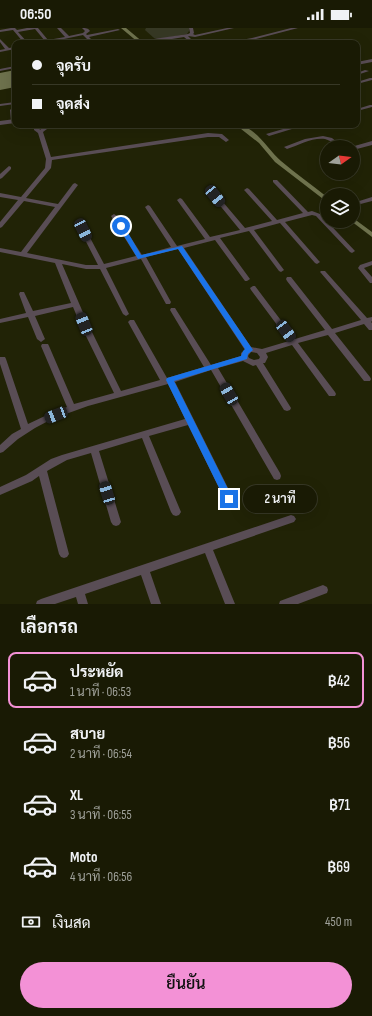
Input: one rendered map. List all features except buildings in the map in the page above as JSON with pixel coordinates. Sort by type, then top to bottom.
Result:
[{"type":"street","points":[[0,31],[35,28],[46,40]]},
{"type":"street","points":[[59,28],[68,37]]},
{"type":"street","points":[[84,28],[88,31],[85,35]]},
{"type":"street","points":[[187,36],[192,33],[191,28]]},
{"type":"street","points":[[154,40],[199,35],[232,28]]},
{"type":"street","points":[[246,40],[296,28]]},
{"type":"street","points":[[15,29],[24,40]]},
{"type":"street","points":[[52,40],[118,30]]},
{"type":"street","points":[[85,35],[89,40]]},
{"type":"street","points":[[187,36],[190,40]]},
{"type":"street","points":[[0,40],[8,49]]},
{"type":"street","points":[[0,51],[12,48]]},
{"type":"street","points":[[360,63],[372,60]]},
{"type":"street","points":[[0,70],[12,68]]},
{"type":"street","points":[[360,73],[367,71]]},
{"type":"street","points":[[360,82],[372,79]]},
{"type":"street","points":[[0,105],[12,103]]},
{"type":"street","points":[[360,109],[372,106]]},
{"type":"street","points":[[0,123],[12,121]]},
{"type":"street","points":[[0,226],[48,168],[48,159],[40,132],[37,128]]},
{"type":"street","points":[[40,132],[44,128]]},
{"type":"street","points":[[269,134],[292,128]]},
{"type":"street","points":[[48,159],[208,135],[220,136],[226,140]]},
{"type":"street","points":[[287,147],[305,141],[326,137],[330,140]]},
{"type":"street","points":[[360,146],[372,143]]},
{"type":"street","points":[[0,177],[9,168]]},
{"type":"street","points":[[275,181],[307,214]]},
{"type":"street","points":[[22,255],[75,185]]},
{"type":"street","points":[[247,190],[317,262]]},
{"type":"street","points":[[0,195],[60,206]]},
{"type":"street","points":[[215,196],[247,229],[281,270]]},
{"type":"street","points":[[360,203],[372,199]]},
{"type":"street","points":[[180,200],[208,239]]},
{"type":"street","points":[[148,207],[249,350]]},
{"type":"street","points":[[0,250],[86,267],[101,267],[278,221],[315,213],[352,251]]},
{"type":"street","points":[[114,216],[168,302]]},
{"type":"street","points":[[83,230],[126,314]]},
{"type":"street","points":[[216,237],[247,279]]},
{"type":"street","points":[[57,261],[84,324]]},
{"type":"street","points":[[372,263],[362,266],[361,268],[372,281]]},
{"type":"street","points":[[323,272],[369,320],[372,328]]},
{"type":"street","points":[[289,279],[367,379]]},
{"type":"street","points":[[252,288],[332,394]]},
{"type":"street","points":[[22,294],[41,339]]},
{"type":"street","points":[[0,321],[32,315],[75,304]]},
{"type":"street","points":[[173,310],[211,367],[277,476]]},
{"type":"street","points":[[244,358],[245,353],[249,350],[261,352],[369,320]]},
{"type":"street","points":[[132,322],[191,421],[229,499]]},
{"type":"street","points":[[88,332],[119,395]]},
{"type":"street","points":[[46,346],[72,409]]},
{"type":"street","points":[[259,363],[264,357],[261,352]]},
{"type":"street","points":[[0,450],[25,429],[47,418],[72,409],[244,358]]},
{"type":"street","points":[[244,358],[250,363],[259,363]]},
{"type":"street","points":[[2,359],[25,429]]},
{"type":"street","points":[[259,363],[287,408]]},
{"type":"street","points":[[0,491],[29,478],[59,459],[191,421]]},
{"type":"street","points":[[144,434],[176,512]]},
{"type":"street","points":[[94,448],[116,522]]},
{"type":"street","points":[[42,469],[64,554]]},
{"type":"street","points":[[41,604],[291,519]]},
{"type":"street","points":[[208,548],[230,604]]},
{"type":"street","points":[[144,569],[156,604]]},
{"type":"street","points":[[284,604],[324,590]]},
{"type":"street","points":[[79,591],[83,604]]},
{"type":"shaded area","points":[[146,28],[189,28],[189,31],[187,34],[159,39],[154,38],[145,30]]},
{"type":"shaded area","points":[[12,71],[12,88],[0,90],[0,73]]},
{"type":"waterway","points":[[123,28],[138,40]]},
{"type":"waterway","points":[[243,128],[261,142],[277,161],[320,195]]},
{"type":"waterway","points":[[360,226],[372,235]]},
{"type":"route","points":[[121,226],[140,257],[180,247],[249,350],[245,353],[244,358],[170,380],[229,499]]}]
